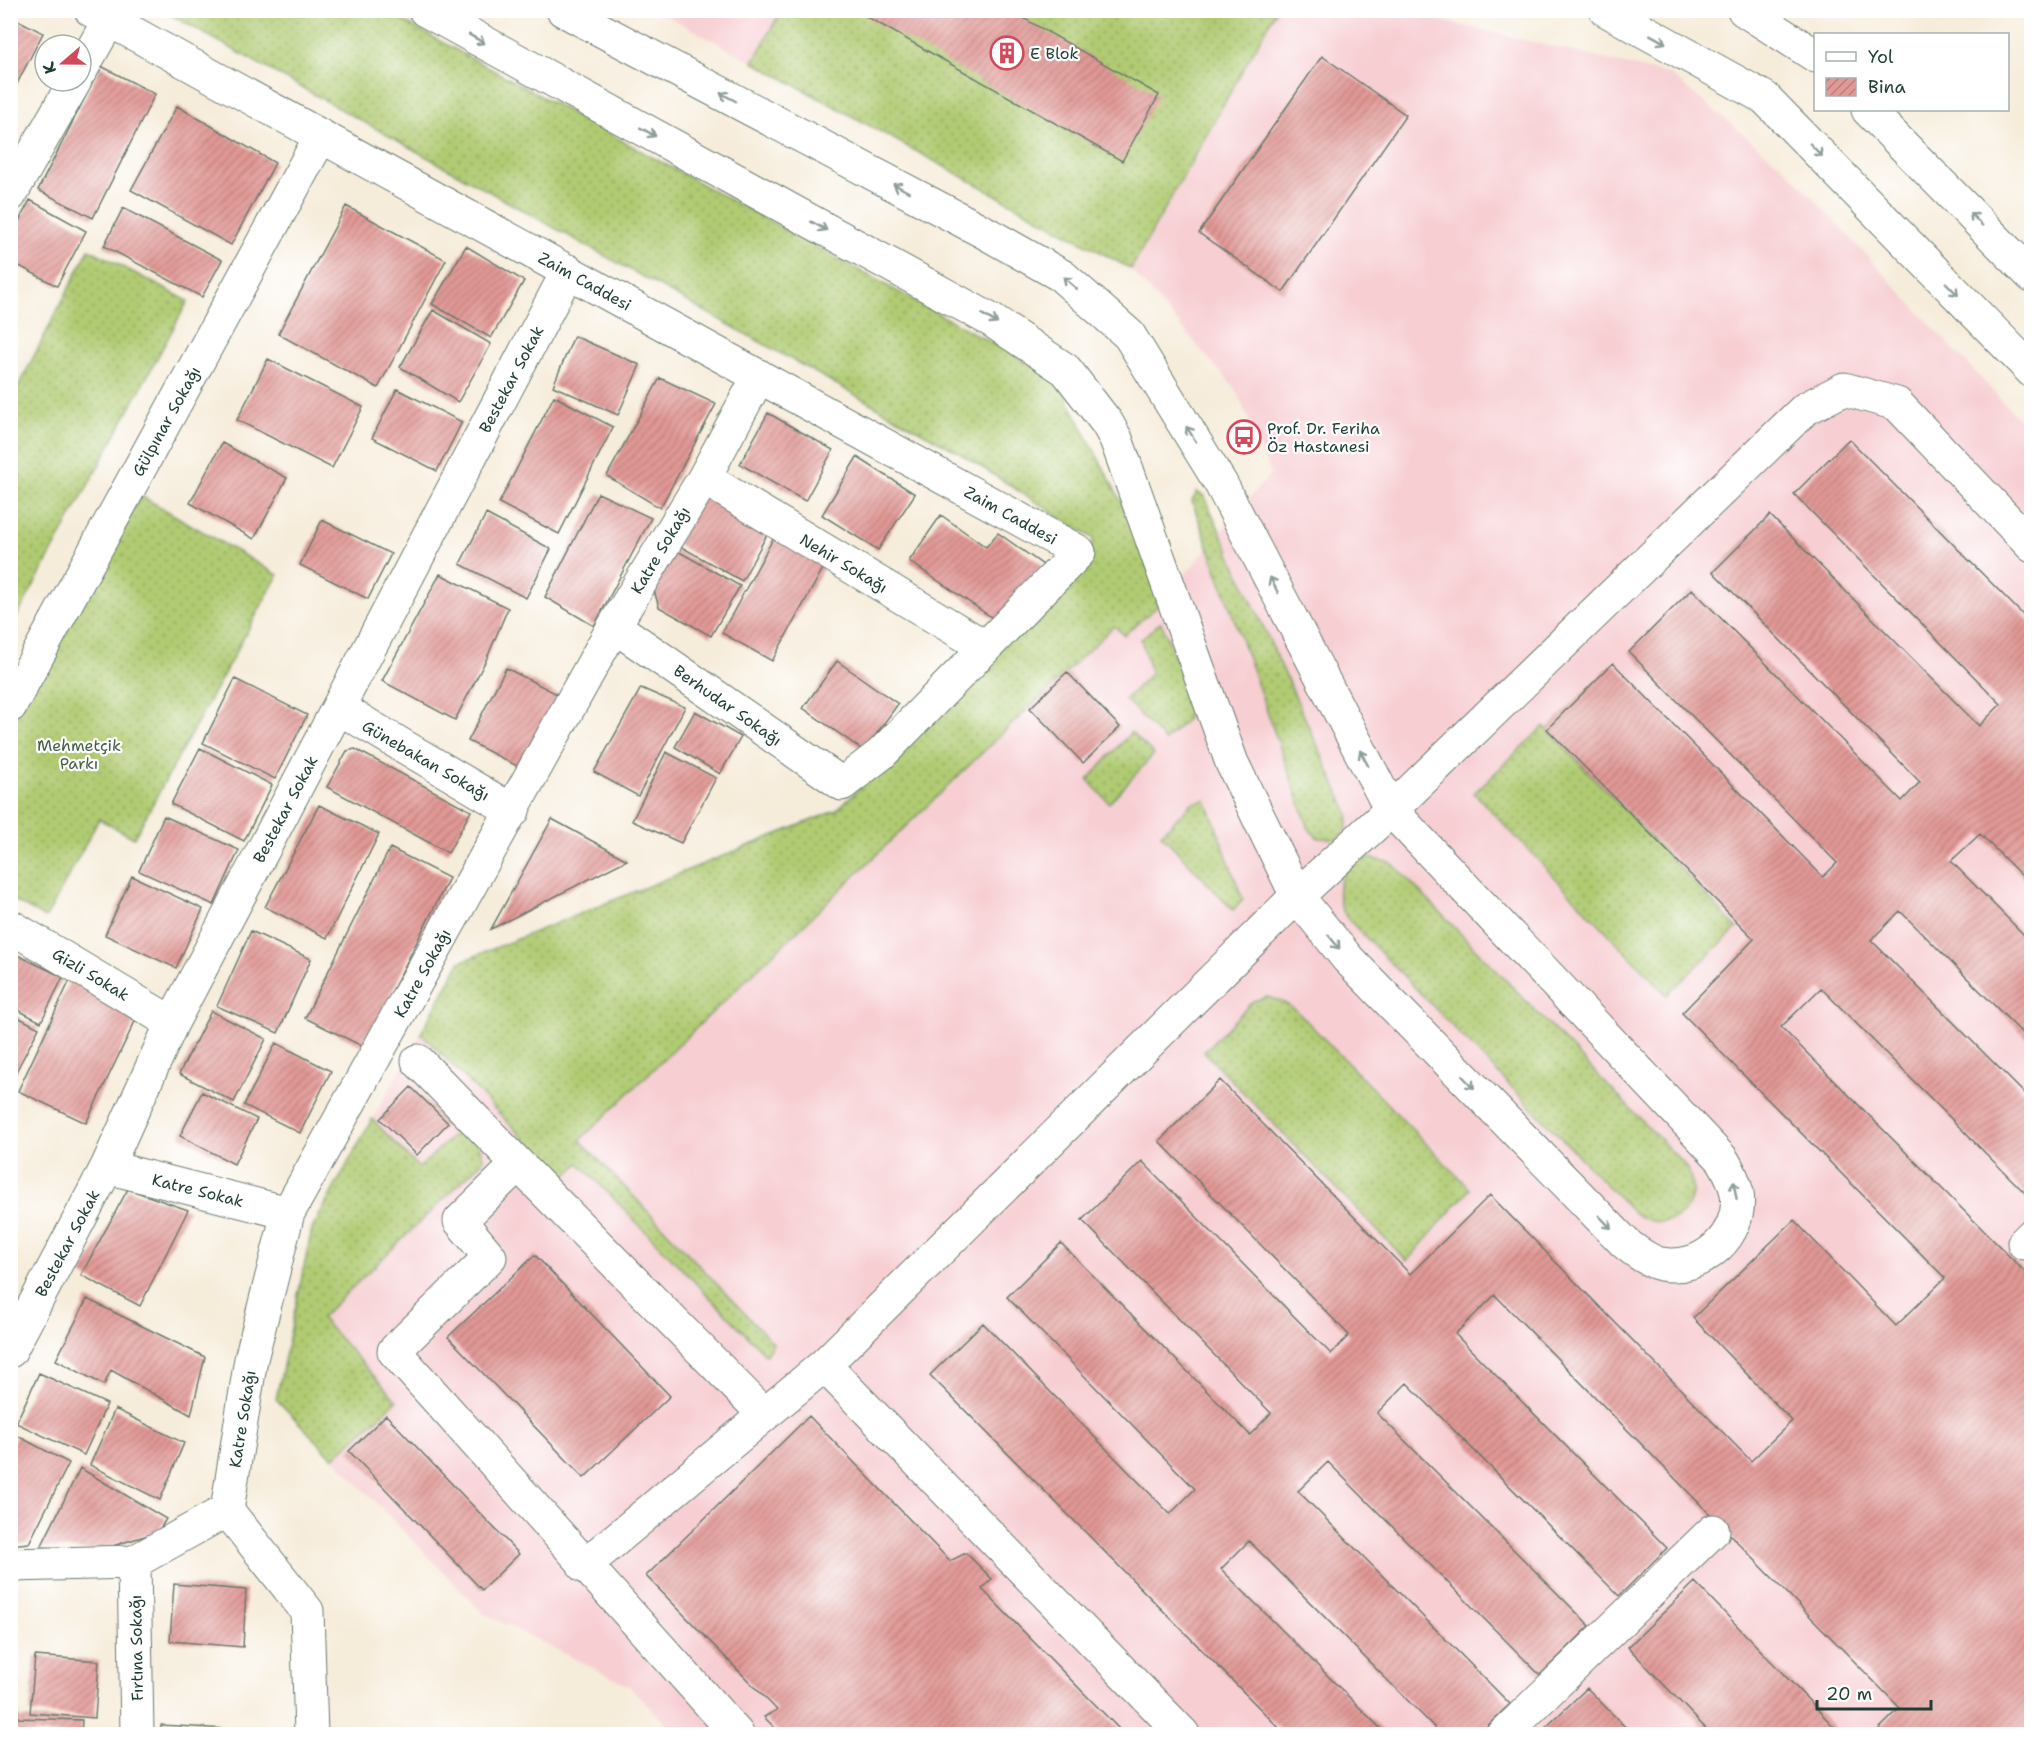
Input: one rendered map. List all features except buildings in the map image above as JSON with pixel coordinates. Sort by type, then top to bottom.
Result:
[{"type":"street","points":[[425,10],[991,320],[1066,370],[1107,423],[1116,439],[1232,764],[1297,896],[1348,959],[1625,1243],[1642,1256],[1661,1264],[1681,1265],[1700,1260],[1717,1248],[1729,1233],[1737,1205],[1732,1176],[1722,1159],[1391,810],[1221,484],[1129,335],[1062,276],[563,10]]},
{"type":"street","points":[[1606,10],[1765,98],[2031,371]]},
{"type":"street","points":[[1744,10],[1814,55]]},
{"type":"street","points":[[93,35],[100,15]]},
{"type":"street","name":"Zaim Caddesi","points":[[100,15],[1079,552],[985,648]]},
{"type":"street","points":[[10,195],[68,93]]},
{"type":"street","points":[[1869,111],[2031,276]]},
{"type":"street","name":"Gülpınar Sokağı","points":[[10,706],[321,136]]},
{"type":"street","name":"Bestekar Sokak","points":[[10,1351],[107,1167],[172,1023],[568,272]]},
{"type":"street","name":"Katre Sokağı","points":[[227,1510],[251,1359],[288,1213],[614,626],[704,478],[759,376]]},
{"type":"street","points":[[584,1566],[824,1365],[1297,896],[1391,810],[1805,409],[1844,389],[1897,404],[2031,546]]},
{"type":"street","name":"Nehir Sokağı","points":[[704,478],[985,648]]},
{"type":"street","name":"Berhudar Sokağı","points":[[614,626],[842,784],[881,754],[985,648]]},
{"type":"street","name":"Günebakan Sokağı","points":[[339,708],[513,811]]},
{"type":"street","name":"Gizli Sokak","points":[[10,926],[172,1023]]},
{"type":"street","points":[[417,1061],[764,1414]]},
{"type":"street","points":[[518,1164],[460,1221],[490,1257],[394,1351],[584,1566],[737,1734]]},
{"type":"street","name":"Katre Sokak","points":[[107,1167],[288,1213]]},
{"type":"street","points":[[824,1365],[1183,1734]]},
{"type":"street","points":[[10,1565],[134,1562],[227,1510],[307,1611],[311,1734]]},
{"type":"street","points":[[1504,1734],[1713,1531]]},
{"type":"street","name":"Fırtına Sokağı","points":[[134,1562],[137,1734]]},
{"type":"shaded area","points":[[659,11],[1402,11],[1671,75],[1788,171],[2031,432],[2031,1734],[676,1734],[629,1686],[483,1613],[276,1399],[312,1229],[460,962],[837,810],[1078,571],[1160,604],[1271,473],[1236,390],[1131,269]]},
{"type":"green space","points":[[164,11],[385,11],[1056,378],[1132,522],[1160,604],[1124,635],[1114,626],[580,1140],[773,1343],[766,1355],[579,1163],[563,1179],[421,1033],[460,962],[837,810],[1078,572],[1094,539],[958,452]]},
{"type":"green space","points":[[781,11],[1276,11],[1131,269],[753,62]]},
{"type":"green space","points":[[89,249],[188,301],[14,622],[10,619],[11,401]]},
{"type":"green space","points":[[1197,492],[1204,496],[1349,815],[1347,829],[1336,839],[1318,838],[1309,829],[1192,501]]},
{"type":"green space","name":"Mehmetçik Parkı","points":[[141,496],[278,575],[134,838],[99,819],[46,918],[11,899],[11,724],[46,658]]},
{"type":"green space","points":[[1161,622],[1191,698],[1187,719],[1165,741],[1125,699],[1151,674],[1141,639]]},
{"type":"green space","points":[[1544,726],[1737,928],[1667,995],[1474,793]]},
{"type":"green space","points":[[1131,732],[1154,754],[1109,803],[1088,780]]},
{"type":"green space","points":[[1206,800],[1243,900],[1233,910],[1161,834],[1192,803]]},
{"type":"green space","points":[[1368,858],[1389,862],[1398,869],[1683,1163],[1690,1177],[1692,1191],[1690,1203],[1683,1213],[1661,1222],[1647,1220],[1633,1212],[1347,918],[1339,900],[1340,882],[1350,867]]},
{"type":"green space","points":[[1267,997],[1281,1001],[1297,1011],[1470,1189],[1407,1261],[1204,1052],[1253,1001]]},
{"type":"green space","points":[[372,1119],[419,1168],[463,1126],[475,1134],[484,1160],[321,1318],[397,1401],[333,1458],[276,1399],[312,1229]]},
{"type":"place","name":"E Blok","points":[[1007,53]]},
{"type":"place","name":"Prof. Dr. Feriha Öz Hastanesi","points":[[1244,437]]}]
